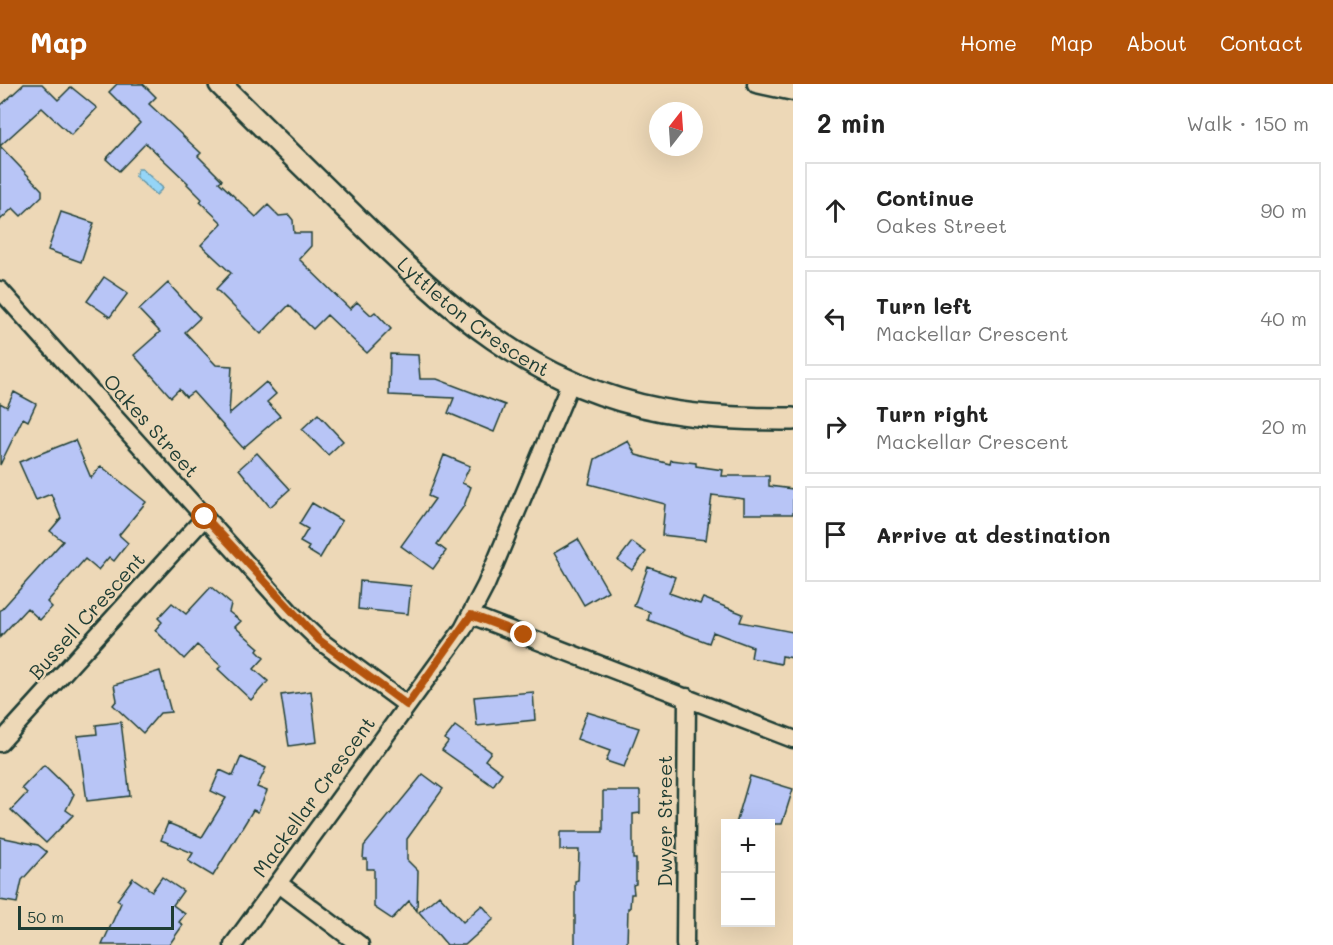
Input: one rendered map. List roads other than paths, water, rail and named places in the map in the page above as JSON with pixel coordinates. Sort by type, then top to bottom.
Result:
[{"type":"street","name":"Lyttleton Crescent","points":[[220,84],[446,304],[493,340],[571,382],[661,410],[722,418],[793,419]]},
{"type":"street","points":[[756,84],[793,92]]},
{"type":"street","name":"Oakes Street","points":[[3,298],[319,640],[407,705]]},
{"type":"street","name":"Mackellar Crescent","points":[[233,945],[471,615],[571,382]]},
{"type":"street","name":"Bussell Crescent","points":[[0,743],[205,517]]},
{"type":"street","points":[[471,615],[793,739]]},
{"type":"street","name":"Dwyer Street","points":[[685,945],[687,697]]},
{"type":"street","points":[[278,883],[360,945]]},
{"type":"water","points":[[138,169],[142,169],[163,188],[156,195],[135,176]]}]
